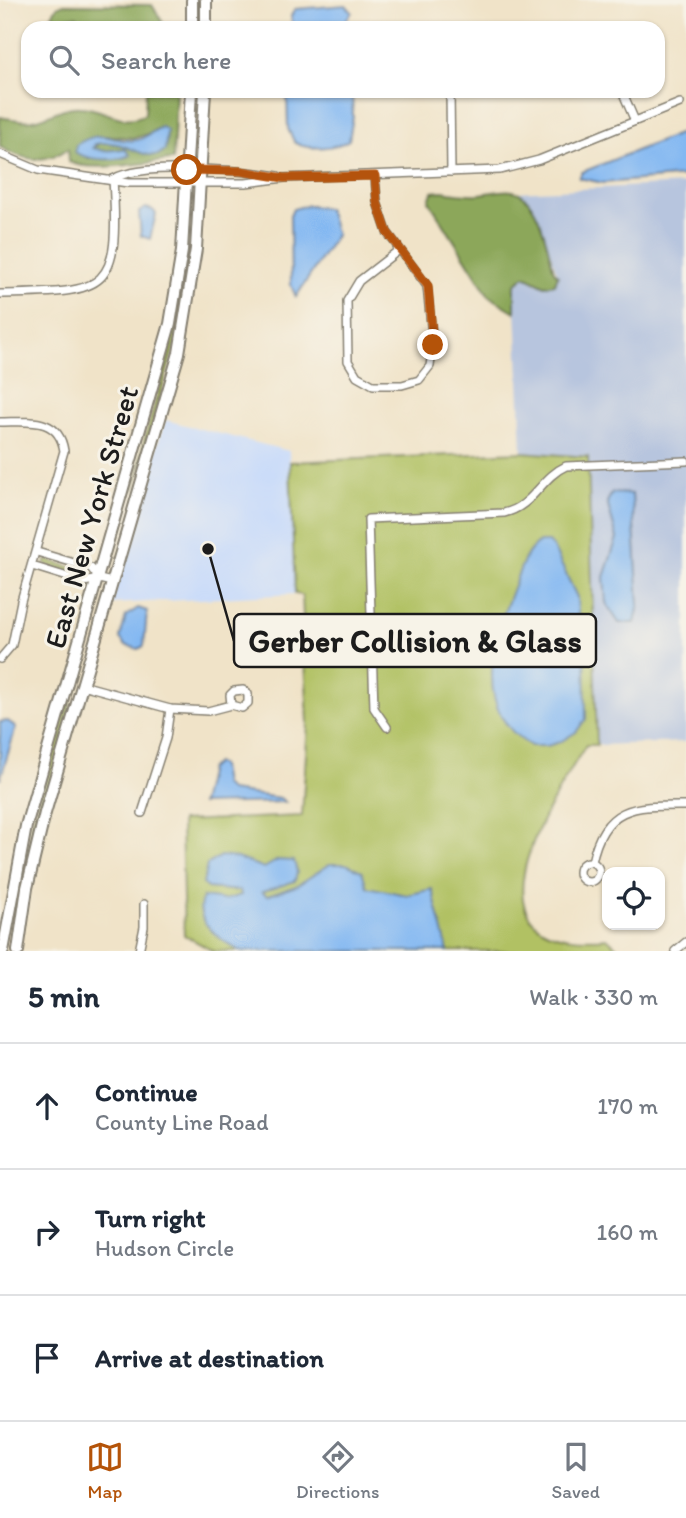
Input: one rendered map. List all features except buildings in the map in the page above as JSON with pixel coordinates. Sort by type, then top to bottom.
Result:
[{"type":"main road","points":[[192,0],[192,21]]},
{"type":"main road","points":[[206,0],[206,21]]},
{"type":"main road","name":"East New York Street","points":[[4,951],[26,827],[170,324],[182,251],[191,98]]},
{"type":"main road","name":"East New York Street","points":[[18,951],[35,850],[181,341],[194,262],[205,98]]},
{"type":"street","points":[[450,98],[451,172]]},
{"type":"street","points":[[625,98],[635,121]]},
{"type":"street","points":[[0,154],[38,170],[128,183],[246,183],[284,178],[500,170],[539,160],[684,102]]},
{"type":"street","points":[[113,179],[124,172],[187,170],[241,171],[284,178]]},
{"type":"street","points":[[375,176],[382,220],[399,250],[428,286],[432,306],[433,359],[426,373],[411,384],[373,386],[356,376],[348,361],[347,301],[359,281],[399,250]]},
{"type":"street","points":[[0,294],[75,292],[101,277],[114,254],[113,179]]},
{"type":"street","points":[[0,422],[47,424],[55,428],[63,441],[64,458],[12,645],[0,659]]},
{"type":"street","points":[[387,727],[374,708],[368,519],[504,513],[517,510],[557,470],[566,466],[686,461]]},
{"type":"street","points":[[37,552],[91,568],[99,579]]},
{"type":"street","points":[[32,566],[84,582],[99,579],[112,582]]},
{"type":"street","points":[[82,685],[170,709],[208,711],[231,705]]},
{"type":"street","points":[[142,813],[166,738],[170,709]]},
{"type":"street","points":[[592,862],[598,838],[622,812],[636,807],[686,806]]},
{"type":"street","points":[[139,951],[144,927],[144,905]]},
{"type":"street","points":[[675,951],[686,942]]},
{"type":"shaded area","points":[[686,184],[686,742],[597,745],[588,458],[522,452],[515,284],[525,276],[538,284],[558,275],[536,213],[516,192]]},
{"type":"shaded area","points":[[165,420],[289,451],[295,594],[111,604]]},
{"type":"green space","points":[[64,4],[152,5],[162,21],[83,21],[76,16],[58,19],[52,15],[57,7]]},
{"type":"green space","points":[[146,98],[176,98],[173,160],[91,167],[69,162],[68,149],[51,157],[34,159],[0,147],[0,117],[33,120],[74,107],[90,108],[121,118],[145,114]],"holes":[[[159,128],[167,130],[166,145],[141,153],[125,145],[100,142],[93,149],[125,149],[127,157],[88,158],[95,137],[132,138]]]},
{"type":"green space","points":[[513,191],[522,195],[530,202],[541,225],[554,271],[558,275],[555,284],[545,286],[525,276],[515,284],[515,312],[489,296],[429,201],[432,192],[475,194]]},
{"type":"green space","points":[[183,273],[180,326],[134,491],[145,437],[168,357]]},
{"type":"green space","points":[[521,452],[588,457],[597,745],[586,745],[551,804],[524,870],[523,900],[534,922],[561,936],[607,938],[621,951],[213,951],[184,935],[181,821],[302,816],[308,723],[302,595],[295,594],[290,462]]},
{"type":"green space","points":[[47,560],[81,570],[86,576],[49,566],[45,563]]},
{"type":"green space","points":[[78,665],[66,725],[24,881],[32,824]]},
{"type":"water","points":[[346,5],[352,12],[345,21],[292,21],[295,9]]},
{"type":"water","points":[[287,98],[352,98],[353,117],[349,140],[322,148],[307,147],[295,143],[288,129]]},
{"type":"water","points":[[162,127],[167,130],[165,150],[158,155],[144,154],[105,143],[95,144],[93,148],[104,151],[125,149],[130,155],[118,159],[102,159],[75,152],[76,145],[86,139],[102,136],[137,140]]},
{"type":"water","points":[[686,131],[686,176],[603,183],[579,178],[582,172]]},
{"type":"water","points":[[308,205],[328,209],[336,235],[296,297],[291,285],[290,216],[293,209]]},
{"type":"water","points":[[146,208],[156,214],[150,239],[141,236],[139,212]]},
{"type":"water","points":[[612,493],[632,494],[639,604],[635,623],[619,623],[606,603],[604,577],[617,538],[607,502]]},
{"type":"water","points":[[540,542],[548,542],[553,547],[577,597],[579,625],[585,636],[586,719],[576,732],[560,742],[547,746],[531,746],[512,731],[500,714],[492,673],[494,652],[506,608],[523,562],[530,550]]},
{"type":"water","points":[[138,608],[147,611],[144,646],[138,649],[125,645],[120,638],[126,616]]},
{"type":"water","points":[[8,721],[16,727],[0,780],[0,722]]},
{"type":"water","points":[[216,763],[221,766],[224,785],[230,791],[280,798],[285,802],[201,804],[209,769]]},
{"type":"water","points":[[220,856],[237,858],[264,868],[278,860],[294,861],[297,872],[295,881],[262,892],[267,896],[296,886],[330,864],[346,864],[362,871],[367,887],[407,895],[432,889],[448,951],[240,951],[210,929],[201,914],[203,897],[224,900],[241,895],[240,891],[207,888],[203,884],[207,865]]},
{"type":"place","name":"Gerber Collision & Glass","points":[[208,549]]},
{"type":"route","points":[[187,170],[255,172],[284,178],[375,176],[377,202],[387,232],[428,286],[432,306],[433,345]]}]
